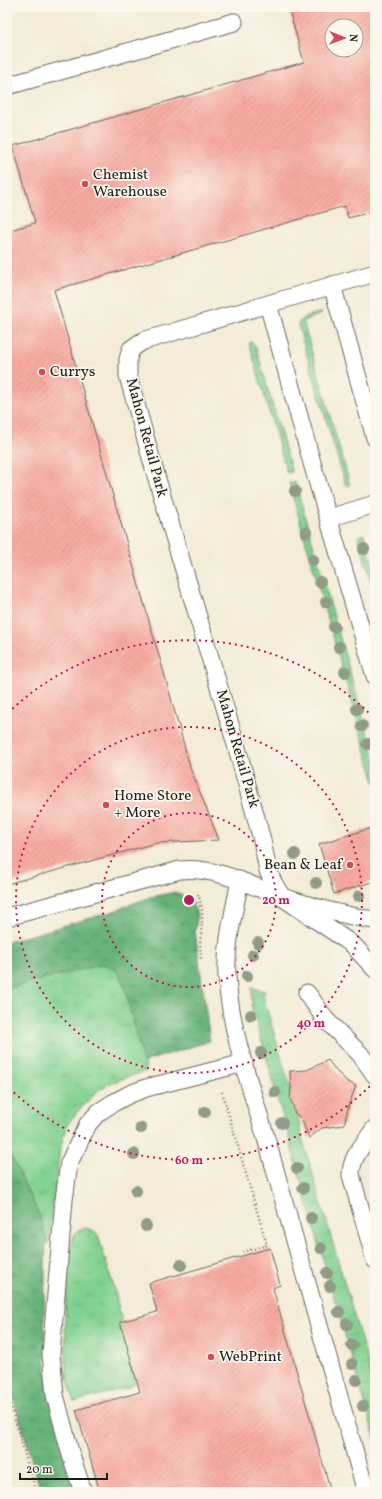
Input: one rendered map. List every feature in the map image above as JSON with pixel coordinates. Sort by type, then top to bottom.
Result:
[{"type":"lane","points":[[7,86],[234,22]]},
{"type":"lane","points":[[375,272],[268,304],[375,676]]},
{"type":"lane","points":[[332,285],[375,438]]},
{"type":"lane","name":"Mahon Retail Park","points":[[268,304],[143,341],[131,348],[128,359],[128,376],[237,748],[262,840],[268,871],[282,897]]},
{"type":"lane","points":[[329,518],[375,504]]},
{"type":"lane","points":[[7,917],[180,870],[202,870],[240,880],[282,897],[356,918],[375,920]]},
{"type":"lane","points":[[240,880],[229,944],[227,976],[231,1008],[244,1063],[366,1492]]},
{"type":"lane","points":[[282,897],[354,946],[375,969]]},
{"type":"lane","points":[[307,993],[326,1020],[360,1054],[375,1075]]},
{"type":"lane","points":[[83,1492],[70,1452],[55,1395],[51,1354],[64,1200],[69,1163],[88,1124],[99,1112],[113,1103],[146,1088],[244,1063]]},
{"type":"lane","points":[[375,1128],[356,1154],[351,1166],[351,1175],[375,1260]]},
{"type":"path","points":[[7,1393],[36,1492]]},
{"type":"green space","points":[[321,312],[322,314],[303,321],[350,485],[346,486],[298,325],[304,318]]},
{"type":"green space","points":[[252,342],[256,348],[292,472],[287,473],[249,343]]},
{"type":"green space","points":[[295,482],[375,759],[375,783],[289,483]]},
{"type":"green space","points":[[364,534],[375,572],[375,594],[358,536]]},
{"type":"green space","points":[[176,892],[189,902],[197,915],[195,931],[210,1041],[143,1062],[125,988],[118,972],[104,964],[27,983],[7,990],[7,942],[111,912],[150,897]]},
{"type":"green space","points":[[101,958],[121,965],[142,1046],[146,1071],[113,1082],[100,1089],[78,1111],[67,1125],[60,1149],[48,1244],[7,1153],[7,985]]},
{"type":"green space","points":[[252,988],[265,991],[263,996],[288,1080],[300,1125],[300,1131],[375,1387],[375,1438],[252,1007]]},
{"type":"green space","points":[[7,1147],[40,1217],[46,1238],[44,1316],[46,1369],[76,1492],[41,1492],[7,1376]]},
{"type":"green space","points":[[84,1228],[93,1230],[98,1235],[115,1291],[135,1382],[130,1387],[74,1402],[66,1371],[65,1315],[68,1252],[75,1233]]},
{"type":"building","points":[[288,7],[375,7],[375,211],[348,218],[345,206],[54,290],[191,770],[219,840],[156,843],[7,884],[7,231],[35,223],[13,146],[304,62]]},
{"type":"building","name":"Bean & Leaf","points":[[375,827],[375,881],[334,894],[319,844]]},
{"type":"building","points":[[328,1060],[337,1072],[348,1082],[356,1086],[349,1104],[344,1125],[322,1128],[309,1138],[302,1120],[294,1112],[290,1099],[290,1071],[307,1070]]},
{"type":"building","name":"WebPrint","points":[[270,1248],[280,1285],[273,1288],[331,1492],[100,1492],[76,1410],[140,1392],[120,1322],[157,1312],[149,1283]]},
{"type":"place","name":"Chemist Warehouse","points":[[85,184]]},
{"type":"place","name":"Currys","points":[[42,372]]},
{"type":"place","name":"Home Store + More","points":[[106,805]]},
{"type":"place","name":"Bean & Leaf","points":[[350,865]]},
{"type":"place","name":"WebPrint","points":[[211,1357]]}]
